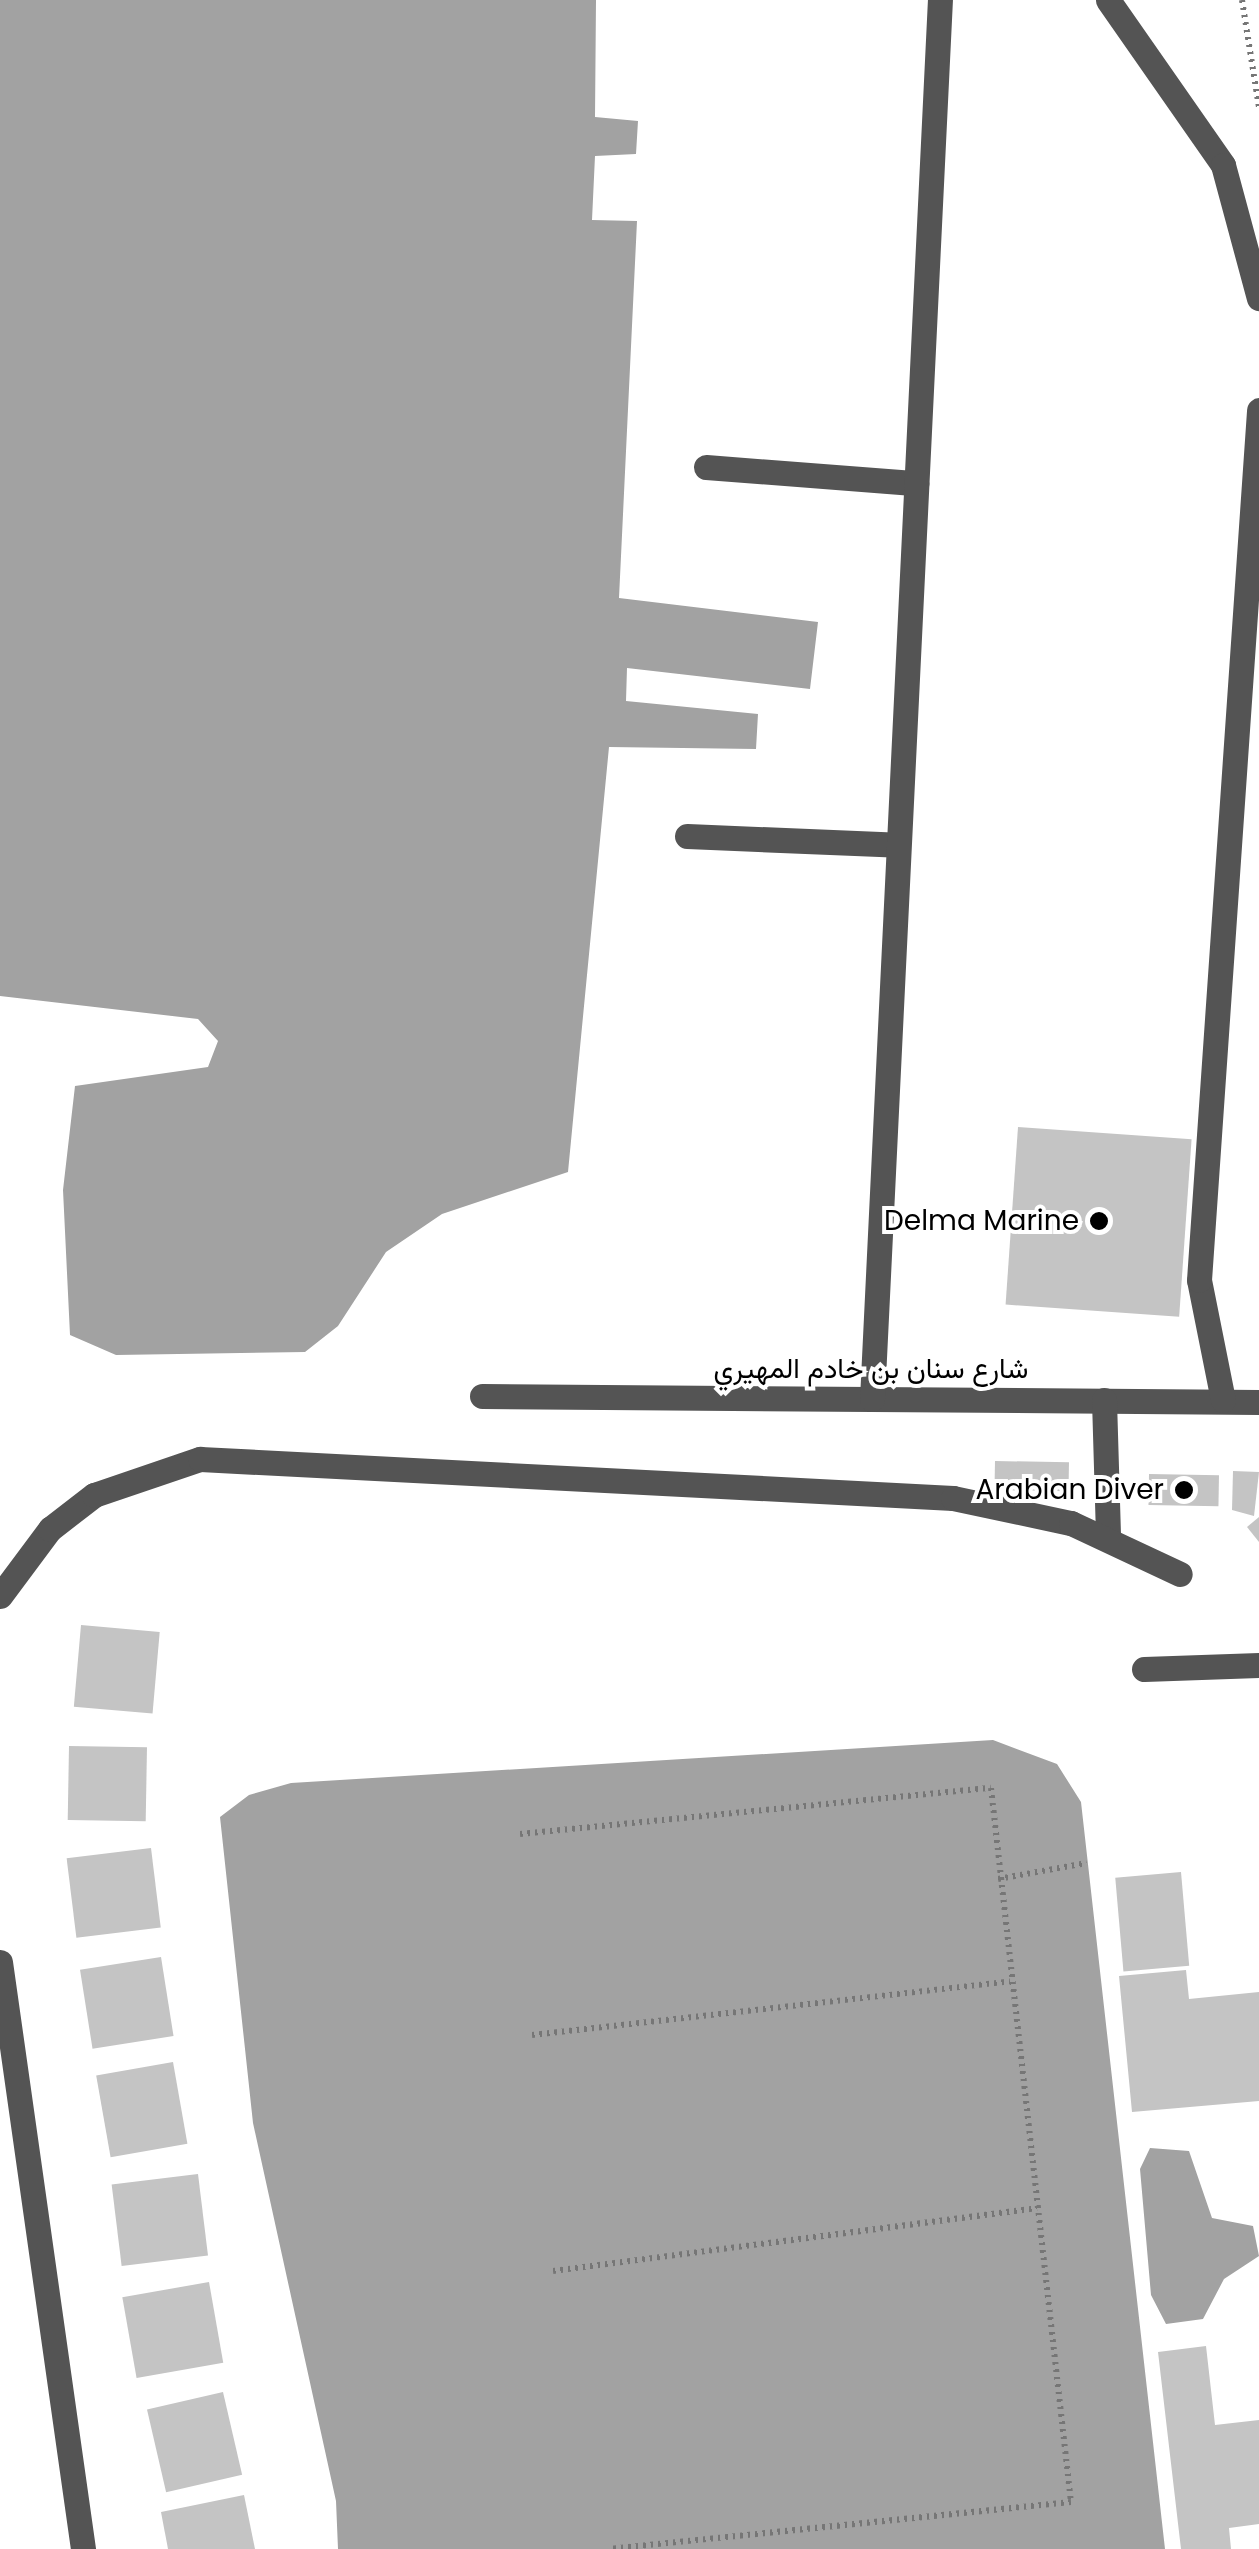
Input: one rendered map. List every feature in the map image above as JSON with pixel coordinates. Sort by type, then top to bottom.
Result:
[{"type":"street","points":[[872,1399],[940,0]]},
{"type":"street","points":[[1108,0],[1223,166],[1259,298]]},
{"type":"street","points":[[1223,1400],[1198,1280],[1259,410]]},
{"type":"street","points":[[706,467],[916,483]]},
{"type":"street","points":[[687,836],[898,846]]},
{"type":"street","name":"شارع سنان بن خادم المهيري","points":[[482,1396],[1259,1402]]},
{"type":"street","points":[[1104,1400],[1108,1538]]},
{"type":"street","points":[[0,1596],[50,1528],[94,1494],[200,1458],[954,1498],[1108,1538],[1180,1574]]},
{"type":"street","points":[[1144,1669],[1259,1665]]},
{"type":"street","points":[[0,1962],[83,2549]]},
{"type":"path","points":[[1242,0],[1259,107]]},
{"type":"path","points":[[520,1834],[990,1788],[1072,2502],[611,2549]]},
{"type":"path","points":[[998,1879],[1087,1863]]},
{"type":"path","points":[[532,2035],[1010,1980]]},
{"type":"path","points":[[554,2271],[1037,2208]]},
{"type":"shaded area","points":[[0,0],[596,0],[595,117],[638,121],[636,154],[595,156],[592,220],[637,221],[619,598],[818,622],[810,689],[627,668],[626,701],[758,714],[756,749],[609,747],[568,1172],[442,1214],[386,1252],[338,1326],[305,1352],[116,1355],[70,1335],[63,1190],[75,1086],[208,1067],[218,1041],[198,1019],[0,996]]},
{"type":"shaded area","points":[[993,1740],[1057,1764],[1081,1802],[1165,2549],[338,2549],[336,2501],[253,2123],[220,1817],[249,1795],[291,1783]]},
{"type":"shaded area","points":[[1150,2148],[1189,2151],[1212,2218],[1253,2226],[1259,2256],[1224,2279],[1203,2319],[1166,2324],[1151,2295],[1140,2169]]},
{"type":"building","name":"Delma Marine","points":[[1018,1127],[1192,1139],[1179,1317],[1006,1305]]},
{"type":"building","points":[[995,1461],[1069,1462],[1068,1491],[994,1490]]},
{"type":"building","points":[[1233,1471],[1259,1472],[1254,1516],[1232,1510]]},
{"type":"building","name":"Arabian Diver","points":[[1149,1474],[1219,1475],[1218,1506],[1148,1505]]},
{"type":"building","points":[[1259,1517],[1259,1542],[1247,1527]]},
{"type":"building","points":[[81,1625],[160,1632],[153,1714],[74,1707]]},
{"type":"building","points":[[69,1746],[147,1747],[146,1821],[68,1820]]},
{"type":"building","points":[[151,1848],[161,1927],[76,1938],[67,1858]]},
{"type":"building","points":[[1181,1872],[1189,1966],[1123,1971],[1115,1878]]},
{"type":"building","points":[[161,1957],[174,2036],[93,2049],[80,1970]]},
{"type":"building","points":[[1186,1970],[1189,1999],[1259,1992],[1259,2101],[1132,2112],[1119,1976]]},
{"type":"building","points":[[173,2062],[187,2144],[111,2157],[96,2076]]},
{"type":"building","points":[[198,2174],[208,2255],[122,2266],[112,2185]]},
{"type":"building","points":[[209,2282],[223,2363],[137,2378],[122,2297]]},
{"type":"building","points":[[1206,2346],[1215,2425],[1259,2420],[1259,2524],[1229,2528],[1231,2549],[1181,2549],[1158,2352]]},
{"type":"building","points":[[223,2392],[242,2475],[166,2492],[147,2410]]},
{"type":"building","points":[[244,2495],[255,2549],[168,2549],[161,2512]]},
{"type":"place","name":"Delma Marine","points":[[1099,1221]]},
{"type":"place","name":"Arabian Diver","points":[[1184,1490]]}]
